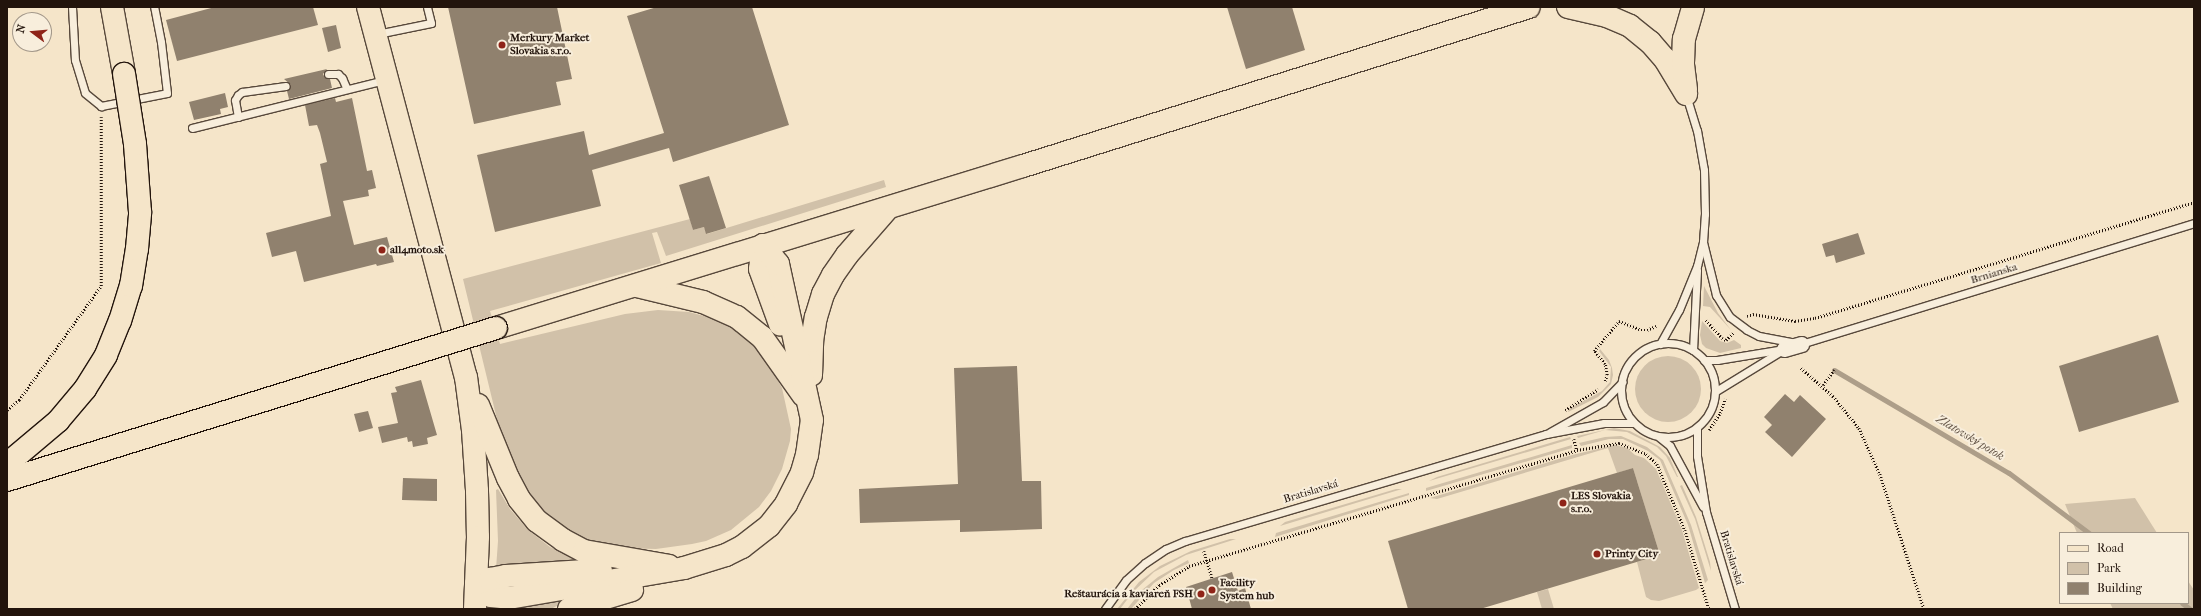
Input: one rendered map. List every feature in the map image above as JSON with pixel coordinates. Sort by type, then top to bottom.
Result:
[{"type":"main road","points":[[7,464],[58,421],[85,388],[106,355],[127,300],[137,249],[140,212],[135,144],[112,7]]},
{"type":"main road","points":[[368,7],[466,377],[473,430],[476,475],[478,537],[475,609]]},
{"type":"main road","points":[[7,480],[496,328],[637,286],[763,245],[888,208],[1529,7]]},
{"type":"main road","points":[[1568,7],[1607,16],[1630,26],[1650,42],[1665,59],[1686,94]]},
{"type":"main road","points":[[1686,94],[1683,63],[1684,39],[1693,7]]},
{"type":"main road","points":[[569,609],[638,589],[684,568],[726,555],[742,547],[769,526],[779,514],[795,489],[808,455],[812,420],[810,406],[812,341],[816,317],[823,294],[833,275],[847,255],[888,208]]},
{"type":"main road","points":[[763,245],[760,269],[810,406]]},
{"type":"main road","points":[[637,286],[704,302],[737,317],[762,337],[772,349],[810,406]]},
{"type":"main road","points":[[466,377],[508,478],[519,499],[537,521],[563,540],[584,551],[684,568]]},
{"type":"main road","points":[[476,584],[491,596],[510,598],[684,568]]},
{"type":"street","points":[[1784,349],[1801,344]]},
{"type":"lane","points":[[72,7],[75,60],[85,93],[101,106],[167,93],[161,42],[154,7]]},
{"type":"lane","points":[[375,35],[431,23],[427,7]]},
{"type":"lane","points":[[328,74],[338,74],[342,78],[347,89]]},
{"type":"lane","points":[[192,128],[315,99],[387,79]]},
{"type":"lane","points":[[238,117],[235,100],[242,92],[286,86]]},
{"type":"lane","points":[[1660,344],[1674,322],[1697,266],[1702,242],[1705,214],[1704,170],[1697,131],[1686,94]]},
{"type":"lane","name":"Brnianska","points":[[1801,344],[2194,223]]},
{"type":"lane","points":[[1702,242],[1716,294],[1730,317],[1747,330],[1759,336],[1801,344]]},
{"type":"lane","points":[[1693,350],[1697,293],[1697,266]]},
{"type":"lane","points":[[1546,434],[1602,402],[1622,382],[1630,363],[1638,354],[1660,344],[1677,344],[1693,350],[1711,369],[1716,391],[1711,411],[1697,428],[1679,436],[1659,436],[1646,432],[1634,423],[1626,411],[1622,397],[1622,382]]},
{"type":"lane","points":[[1704,360],[1723,359],[1784,349]]},
{"type":"lane","points":[[1716,391],[1784,349]]},
{"type":"lane","points":[[1546,434],[1604,423],[1634,423]]},
{"type":"lane","points":[[1697,428],[1697,456],[1706,512]]},
{"type":"lane","name":"Bratislavská","points":[[1105,609],[1126,580],[1145,563],[1166,549],[1185,541],[1546,434]]},
{"type":"lane","points":[[1659,436],[1670,446],[1706,512]]},
{"type":"lane","name":"Bratislavská","points":[[1706,512],[1735,609]]},
{"type":"path","points":[[7,410],[19,400],[101,286],[101,106]]},
{"type":"path","points":[[1753,314],[1795,321],[1815,318],[2194,202]]},
{"type":"path","points":[[1704,319],[1722,338],[1726,340],[1732,335]]},
{"type":"path","points":[[1565,412],[1566,408],[1604,384],[1607,370],[1605,364],[1594,351],[1619,321],[1641,330],[1653,328],[1660,321]]},
{"type":"path","points":[[1801,368],[1823,385],[1846,410],[1858,428],[1880,474],[1924,609]]},
{"type":"path","points":[[1823,385],[1834,370]]},
{"type":"path","points":[[1708,432],[1720,413],[1727,395]]},
{"type":"path","points":[[1135,609],[1159,585],[1189,566],[1577,450],[1619,443],[1646,454],[1657,464],[1685,530],[1709,609]]},
{"type":"path","points":[[1204,551],[1212,578]]},
{"type":"green space","points":[[884,180],[886,187],[666,256],[657,232],[652,233],[661,263],[490,311],[500,344],[625,314],[658,310],[689,312],[719,320],[742,334],[762,352],[782,388],[791,429],[790,441],[782,469],[771,491],[759,507],[731,530],[706,541],[656,549],[616,548],[597,545],[556,526],[524,490],[502,440],[463,279],[690,219],[693,230],[704,227],[707,234]]},
{"type":"green space","points":[[1704,286],[1718,313],[1731,330],[1710,307],[1703,306]]},
{"type":"green space","points":[[1702,321],[1720,341],[1727,343],[1734,340],[1741,345],[1741,348],[1720,353],[1706,348],[1702,344],[1700,335]]},
{"type":"green space","points":[[1600,349],[1609,360],[1612,368],[1613,375],[1611,384],[1598,397],[1568,412],[1569,409],[1602,391],[1610,382],[1611,367],[1599,351]]},
{"type":"green space","points":[[1668,356],[1681,359],[1691,366],[1698,376],[1701,389],[1698,402],[1691,412],[1681,419],[1668,422],[1655,419],[1645,412],[1638,402],[1635,389],[1638,376],[1645,366],[1655,359]]},
{"type":"green space","points":[[1614,428],[1630,431],[1660,447],[1670,458],[1678,477],[1666,456],[1657,447],[1627,432],[1605,430],[1578,438],[1577,436]]},
{"type":"green space","points":[[1621,436],[1647,447],[1663,460],[1691,525],[1708,580],[1705,583],[1688,525],[1660,460],[1648,451],[1623,439],[1609,439],[1581,446],[1579,443],[1605,437]]},
{"type":"green space","points":[[1570,437],[1571,439],[1429,481],[1437,477]]},
{"type":"green space","points":[[1572,445],[1572,448],[1426,491],[1426,488]]},
{"type":"green space","points":[[1615,445],[1627,448],[1635,455],[1644,458],[1656,469],[1682,530],[1699,588],[1696,590],[1659,601],[1651,600],[1646,597],[1637,562],[1660,555],[1633,468],[1617,473],[1608,448],[1437,499],[1430,498],[1572,455]]},
{"type":"green space","points":[[1682,485],[1696,517],[1710,562],[1711,571],[1695,519],[1680,486]]},
{"type":"green space","points":[[498,489],[510,509],[528,530],[550,547],[581,561],[496,569],[498,541],[496,490]]},
{"type":"green space","points":[[1396,489],[1402,489],[1280,526],[1285,522]]},
{"type":"green space","points":[[1409,493],[1409,495],[1275,537],[1276,533]]},
{"type":"green space","points":[[2135,498],[2156,532],[2077,532],[2065,504]]},
{"type":"green space","points":[[1230,539],[1236,539],[1186,555],[1154,572],[1133,592],[1120,609],[1117,609],[1139,582],[1160,566],[1191,551]]},
{"type":"green space","points":[[1188,560],[1189,563],[1174,570],[1154,583],[1131,609],[1127,609],[1142,590],[1158,577]]},
{"type":"green space","points":[[2189,582],[2194,590],[2194,609],[2113,609],[2110,604],[2189,604]]},
{"type":"green space","points":[[1548,589],[1554,609],[1542,609],[1537,592]]},
{"type":"green space","points":[[572,598],[551,609],[492,609],[516,606]]},
{"type":"building","points":[[215,7],[313,7],[318,25],[177,61],[166,20]]},
{"type":"building","name":"Merkury Market Slovakia s.r.o.","points":[[448,7],[557,7],[572,79],[556,82],[561,105],[474,124]]},
{"type":"building","points":[[657,7],[752,7],[789,125],[673,162],[669,148],[592,170],[601,206],[495,232],[477,155],[584,131],[589,155],[664,133],[627,16]]},
{"type":"building","points":[[1227,7],[1292,7],[1305,50],[1246,69]]},
{"type":"building","points":[[336,25],[341,48],[328,52],[322,28]]},
{"type":"building","points":[[327,69],[323,74],[325,78],[330,79],[332,88],[289,99],[287,91],[291,85],[284,79]]},
{"type":"building","points":[[225,93],[228,107],[220,109],[221,114],[194,120],[189,102]]},
{"type":"building","points":[[335,98],[336,102],[352,98],[367,171],[372,170],[376,188],[368,190],[369,196],[343,201],[354,245],[387,237],[394,262],[377,266],[376,264],[304,282],[296,251],[272,257],[266,233],[331,216],[320,164],[327,162],[317,125],[309,126],[305,105]]},
{"type":"building","points":[[709,176],[726,228],[706,234],[704,227],[693,230],[679,185]]},
{"type":"building","points":[[1858,233],[1865,254],[1836,263],[1834,255],[1826,257],[1822,244]]},
{"type":"building","points":[[2158,335],[2179,402],[2079,432],[2059,366]]},
{"type":"building","points":[[1017,366],[1022,481],[1041,481],[1042,529],[960,532],[960,520],[860,523],[859,489],[958,484],[954,368]]},
{"type":"building","points":[[421,380],[437,435],[427,438],[428,444],[413,447],[412,441],[408,442],[407,437],[382,443],[378,427],[398,423],[391,393],[397,392],[395,387]]},
{"type":"building","points":[[1785,394],[1794,402],[1800,395],[1826,419],[1792,457],[1765,432],[1772,425],[1764,417]]},
{"type":"building","points":[[368,411],[373,428],[359,432],[354,414]]},
{"type":"building","points":[[1633,468],[1660,555],[1480,609],[1408,609],[1388,541]]},
{"type":"building","points":[[403,478],[437,479],[437,501],[402,500]]},
{"type":"building","name":"Facility System hub","points":[[1232,572],[1238,591],[1245,588],[1251,609],[1192,609],[1186,587]]},
{"type":"waterway","name":"Zlatovský potok","points":[[1834,370],[2009,473],[2088,532]]},
{"type":"waterway","name":"Zlatovský potok","points":[[2183,604],[2190,609]]},
{"type":"place","name":"Merkury Market Slovakia s.r.o.","points":[[502,45]]},
{"type":"place","name":"all4moto.sk","points":[[382,250]]},
{"type":"place","name":"LES Slovakia s.r.o.","points":[[1563,503]]},
{"type":"place","name":"Printy City","points":[[1597,554]]},
{"type":"place","name":"Facility System hub","points":[[1212,590]]},
{"type":"place","name":"Reštaurácia a kaviareň FSH","points":[[1201,594]]}]
